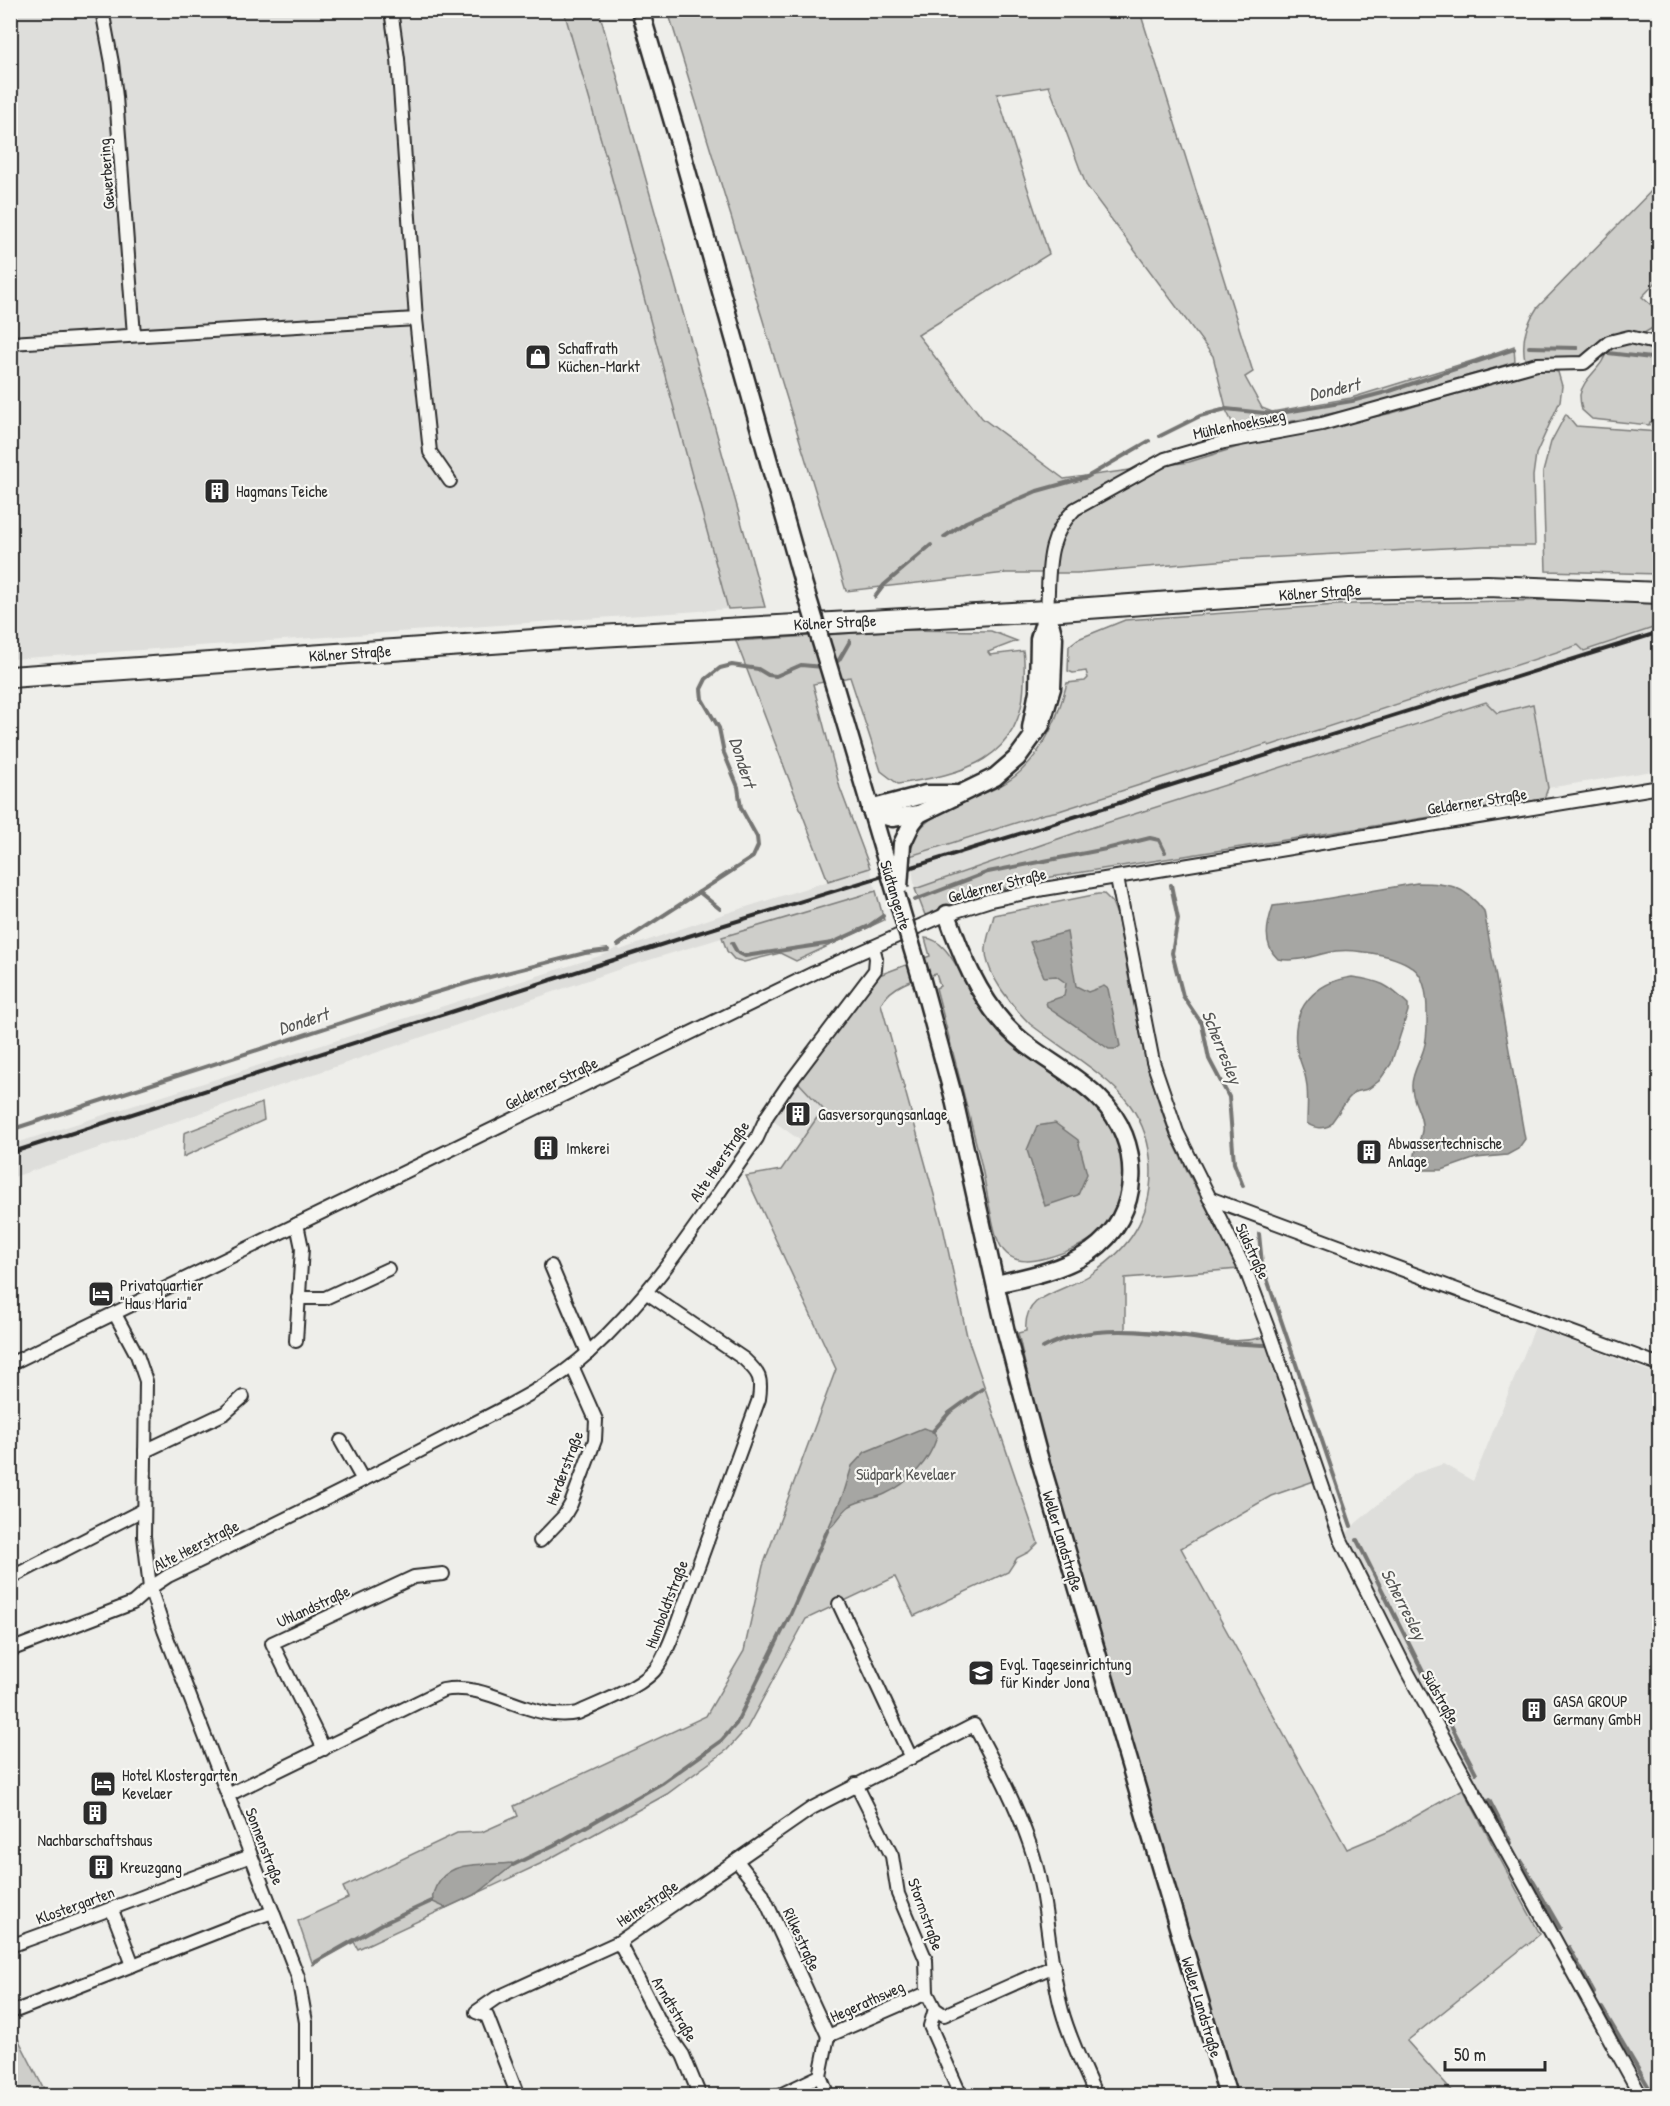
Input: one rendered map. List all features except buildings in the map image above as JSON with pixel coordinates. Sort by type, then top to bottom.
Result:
[{"type":"main road","name":"Südtangente","points":[[640,10],[681,146],[802,579],[922,981]]},
{"type":"main road","name":"Kölner Straße","points":[[10,677],[555,638],[1047,611],[1350,589],[1487,586],[1659,592]]},
{"type":"main road","points":[[870,809],[892,818],[919,814],[987,782],[1006,770],[1041,726],[1052,688],[1054,638],[1047,611]]},
{"type":"main road","points":[[870,809],[926,794],[960,794]]},
{"type":"main road","points":[[899,903],[902,844],[919,814]]},
{"type":"main road","points":[[947,914],[969,972],[992,1010],[1018,1038],[1100,1098],[1118,1122],[1131,1154],[1132,1177],[1125,1208],[1111,1232],[1103,1240],[1092,1250],[1060,1267],[996,1284]]},
{"type":"main road","name":"Weller Landstraße","points":[[922,981],[953,1095],[996,1284],[1039,1457],[1228,2096]]},
{"type":"street","name":"Gewerbering","points":[[102,10],[112,63],[119,133],[134,335]]},
{"type":"street","points":[[391,10],[398,59],[416,319],[430,452],[450,481]]},
{"type":"street","points":[[10,343],[416,319]]},
{"type":"street","name":"Mühlenhoeksweg","points":[[1047,611],[1049,556],[1054,537],[1063,521],[1075,509],[1165,459],[1224,442],[1322,424],[1537,364],[1584,363],[1609,342],[1629,337],[1659,344]]},
{"type":"street","name":"Gelderner Straße","points":[[10,1364],[814,973],[947,914],[991,900],[1044,889],[1659,788]]},
{"type":"street","name":"Südstraße","points":[[1117,878],[1153,1062],[1177,1132],[1247,1273],[1266,1321],[1341,1540],[1408,1673],[1641,2096]]},
{"type":"street","name":"Alte Heerstraße","points":[[10,1650],[133,1603],[168,1576],[363,1480],[506,1406],[572,1366],[588,1353],[647,1293],[757,1138],[766,1116],[875,970],[876,958],[873,947]]},
{"type":"street","name":"Südstraße","points":[[1209,1198],[1659,1365]]},
{"type":"street","points":[[296,1341],[302,1248],[297,1224]]},
{"type":"street","points":[[551,1266],[588,1353]]},
{"type":"street","points":[[298,1298],[324,1298],[388,1269]]},
{"type":"street","name":"Humboldtstraße","points":[[228,1795],[442,1690],[458,1687],[470,1689],[541,1713],[570,1714],[578,1713],[640,1682],[657,1668],[666,1653],[676,1627],[759,1400],[761,1381],[757,1370],[744,1359],[647,1293]]},
{"type":"street","name":"Sonnenstraße","points":[[115,1314],[137,1355],[146,1381],[143,1510],[150,1588],[164,1630],[298,1977],[306,2022],[306,2096]]},
{"type":"street","name":"Herderstraße","points":[[540,1541],[564,1516],[571,1504],[597,1429],[596,1420],[572,1366]]},
{"type":"street","points":[[145,1451],[225,1413],[243,1397]]},
{"type":"street","points":[[341,1441],[363,1480]]},
{"type":"street","points":[[10,1578],[143,1510]]},
{"type":"street","name":"Uhlandstraße","points":[[324,1749],[273,1643],[414,1577],[443,1574]]},
{"type":"street","points":[[839,1604],[911,1758]]},
{"type":"street","name":"Heinestraße","points":[[518,2096],[487,2016],[476,2012],[496,1998],[619,1941],[812,1808],[974,1725],[999,1771],[1031,1846],[1044,1902],[1062,2010],[1075,2049],[1096,2096]]},
{"type":"street","name":"Stormstraße","points":[[856,1784],[892,1856],[898,1894],[926,1960],[927,1993]]},
{"type":"street","name":"Klostergarten","points":[[10,1946],[112,1910],[175,1883],[251,1856]]},
{"type":"street","name":"Rilkestraße","points":[[737,1861],[762,1893],[828,2036]]},
{"type":"street","points":[[112,1910],[133,1965]]},
{"type":"street","points":[[18,2010],[273,1912]]},
{"type":"street","name":"Arndtstraße","points":[[619,1941],[660,2022],[683,2055],[700,2096]]},
{"type":"street","points":[[961,2096],[930,2026],[935,2009],[944,2015],[1054,1966]]},
{"type":"street","name":"Hegerathsweg","points":[[820,2076],[828,2036],[927,1993],[935,2009]]},
{"type":"street","points":[[778,2096],[820,2076],[828,2096]]},
{"type":"shaded area","points":[[11,11],[564,11],[608,164],[728,609],[11,659]]},
{"type":"shaded area","points":[[1659,626],[1659,770],[1548,788],[1533,705],[1497,713],[1486,702],[1081,831],[915,889],[910,856],[1268,744],[1270,746],[1578,645],[1584,651]]},
{"type":"shaded area","points":[[870,868],[876,891],[626,967],[11,1178],[10,1145],[606,954],[618,947],[620,950]]},
{"type":"shaded area","points":[[1417,883],[1455,887],[1477,902],[1484,911],[1525,1139],[1518,1149],[1507,1155],[1476,1158],[1442,1170],[1417,1170],[1415,1164],[1422,1125],[1412,1082],[1423,1053],[1427,1034],[1427,1000],[1418,973],[1404,962],[1394,958],[1359,951],[1336,951],[1300,959],[1278,959],[1270,947],[1267,934],[1273,906]]},
{"type":"shaded area","points":[[1067,932],[1076,986],[1088,992],[1104,986],[1108,989],[1120,1046],[1116,1049],[1109,1049],[1047,1006],[1046,1002],[1064,996],[1066,983],[1056,976],[1044,977],[1030,942]]},
{"type":"shaded area","points":[[1352,977],[1377,982],[1389,988],[1408,1004],[1408,1011],[1391,1064],[1379,1081],[1368,1089],[1355,1092],[1329,1126],[1314,1127],[1307,1123],[1307,1085],[1296,1044],[1298,1019],[1302,1008],[1317,991],[1328,984]]},
{"type":"shaded area","points":[[798,1082],[823,1109],[801,1141],[772,1120]]},
{"type":"shaded area","points":[[1055,1123],[1078,1140],[1087,1174],[1078,1195],[1045,1206],[1027,1150],[1037,1126]]},
{"type":"shaded area","points":[[1535,1327],[1659,1375],[1659,2095],[1651,2095],[1628,2073],[1341,1540],[1356,1523],[1414,1474],[1443,1464],[1473,1481]]},
{"type":"shaded area","points":[[923,1428],[933,1431],[937,1437],[929,1455],[917,1471],[902,1484],[881,1496],[850,1506],[828,1529],[852,1466],[865,1452]]},
{"type":"shaded area","points":[[512,1863],[513,1865],[478,1893],[446,1908],[433,1902],[433,1893],[440,1880],[455,1869],[473,1865]]},
{"type":"green space","points":[[564,11],[599,11],[765,607],[728,609],[608,164]]},
{"type":"green space","points":[[668,11],[1146,11],[1141,15],[1253,372],[1245,377],[1262,408],[1272,412],[1351,398],[1514,346],[1515,362],[1354,409],[1237,432],[1227,412],[1213,356],[1086,185],[1049,86],[997,94],[1049,254],[918,335],[982,418],[1064,479],[1189,462],[1244,445],[1392,413],[1528,372],[1546,369],[1558,372],[1562,386],[1560,401],[1536,454],[1533,476],[1535,546],[1482,546],[1229,560],[1077,573],[1006,573],[846,591]]},
{"type":"green space","points":[[1659,183],[1659,279],[1642,297],[1659,312],[1659,324],[1641,335],[1583,356],[1525,360],[1525,332],[1537,308]]},
{"type":"green space","points":[[1620,342],[1639,342],[1659,348],[1659,422],[1650,422],[1649,425],[1592,419],[1582,410],[1580,395],[1585,383],[1602,362],[1607,349]]},
{"type":"green space","points":[[1566,414],[1576,426],[1659,432],[1659,574],[1546,571],[1543,472],[1551,442]]},
{"type":"green space","points":[[1558,600],[1659,603],[1659,626],[1584,651],[1578,645],[1269,746],[1267,744],[910,856],[920,830],[936,815],[998,787],[1029,763],[1050,731],[1067,683],[1085,681],[1088,678],[1086,671],[1073,673],[1068,671],[1069,646],[1078,639],[1125,620],[1352,604]]},
{"type":"green space","points":[[898,630],[991,631],[1017,641],[988,652],[990,655],[1023,651],[1024,683],[1021,709],[1012,730],[1000,747],[984,759],[944,775],[898,784],[881,771],[850,677],[813,684],[840,788],[870,868],[828,881],[736,641]]},
{"type":"green space","points":[[1486,702],[1497,713],[1533,704],[1548,788],[1544,799],[1039,879],[974,896],[925,915],[915,889],[1081,831]]},
{"type":"green space","points":[[876,891],[884,920],[796,961],[780,953],[744,962],[734,959],[727,951],[722,937]]},
{"type":"green space","points":[[1104,894],[1112,902],[1117,915],[1143,1045],[1165,1121],[1190,1177],[1239,1269],[1125,1278],[1125,1330],[1233,1341],[1265,1337],[1314,1481],[1271,1496],[1181,1548],[1347,1849],[1390,1831],[1463,1789],[1540,1934],[1407,2041],[1455,2095],[1236,2095],[1068,1530],[1038,1422],[1018,1333],[1026,1331],[1027,1315],[1036,1302],[1093,1273],[1116,1254],[1131,1237],[1148,1200],[1151,1167],[1149,1151],[1139,1119],[1121,1094],[1097,1073],[1030,1024],[1009,1001],[991,971],[986,947],[994,915]]},
{"type":"green space","name":"Südpark Kevelaer","points":[[925,938],[934,940],[941,946],[980,1000],[1099,1109],[1111,1123],[1122,1158],[1120,1199],[1115,1212],[1099,1233],[1074,1248],[1046,1258],[1026,1261],[1011,1257],[1003,1250],[996,1235],[980,1159],[936,988],[940,986],[936,974],[912,980],[898,987],[881,1004],[943,1227],[967,1336],[1038,1543],[1029,1552],[1017,1558],[1008,1572],[914,1616],[895,1577],[806,1619],[747,1728],[727,1750],[667,1794],[540,1864],[358,1949],[354,1942],[313,1965],[298,1921],[348,1898],[343,1887],[457,1833],[482,1832],[518,1816],[514,1806],[706,1716],[744,1651],[763,1566],[836,1369],[746,1176],[781,1170],[823,1109],[798,1082],[879,969],[882,974],[930,956]]},
{"type":"green space","points":[[262,1103],[264,1120],[183,1157],[184,1133]]},
{"type":"green space","points":[[10,2023],[47,2095],[11,2095]]},
{"type":"waterway","name":"Dondert","points":[[1529,347],[1577,348]]},
{"type":"waterway","name":"Dondert","points":[[1160,436],[1200,416],[1226,409],[1274,414],[1352,401],[1390,391],[1514,349]]},
{"type":"waterway","name":"Dondert","points":[[1608,353],[1660,359]]},
{"type":"waterway","name":"Dondert","points":[[944,537],[966,522],[1037,491],[1087,477],[1149,441]]},
{"type":"waterway","name":"Dondert","points":[[875,597],[884,585],[931,545]]},
{"type":"waterway","name":"Dondert","points":[[833,664],[839,660],[850,641]]},
{"type":"waterway","name":"Dondert","points":[[618,945],[753,857],[758,846],[757,837],[741,808],[738,787],[724,753],[719,728],[702,699],[701,689],[706,679],[720,668],[732,665],[758,669],[768,675],[776,676],[801,665],[823,667]]},
{"type":"waterway","name":"Scherresley","points":[[915,900],[988,872],[1150,838],[1159,840],[1165,852]]},
{"type":"waterway","name":"Scherresley","points":[[1171,885],[1178,919],[1172,953],[1183,996],[1202,1024],[1209,1059],[1229,1097],[1234,1163],[1243,1186]]},
{"type":"waterway","name":"Scherresley","points":[[699,892],[720,909]]},
{"type":"waterway","name":"Scherresley","points":[[732,943],[737,952],[745,956],[832,943],[869,926],[883,916]]},
{"type":"waterway","name":"Dondert","points":[[10,1130],[424,996],[585,953],[608,950]]},
{"type":"waterway","name":"Scherresley","points":[[1259,1234],[1262,1264],[1351,1526]]},
{"type":"waterway","points":[[1043,1348],[1063,1339],[1107,1331],[1153,1333],[1225,1343],[1265,1345]]},
{"type":"waterway","points":[[933,1431],[949,1413],[982,1389]]},
{"type":"waterway","points":[[513,1865],[554,1845],[662,1783],[721,1741],[736,1724],[790,1615],[828,1529]]},
{"type":"waterway","name":"Scherresley","points":[[1357,1540],[1427,1680]]},
{"type":"waterway","name":"Scherresley","points":[[1443,1710],[1476,1773]]},
{"type":"waterway","name":"Scherresley","points":[[1489,1800],[1511,1843]]},
{"type":"waterway","name":"Scherresley","points":[[1522,1862],[1560,1928]]},
{"type":"waterway","points":[[314,1963],[382,1924],[432,1901]]},
{"type":"waterway","name":"Scherresley","points":[[1569,1947],[1594,1993]]},
{"type":"waterway","name":"Scherresley","points":[[1602,2008],[1654,2096]]},
{"type":"railway","points":[[10,1153],[679,939],[1660,632]]},
{"type":"place","name":"Schaffrath Küchen-Markt","points":[[538,357]]},
{"type":"place","name":"Hagmans Teiche","points":[[217,491]]},
{"type":"place","name":"Gasversorgungsanlage","points":[[798,1114]]},
{"type":"place","name":"Imkerei","points":[[546,1148]]},
{"type":"place","name":"Abwassertechnische Anlage","points":[[1369,1152]]},
{"type":"place","name":"Privatquartier \"Haus Maria\"","points":[[101,1294]]},
{"type":"place","name":"Evgl. Tageseinrichtung für Kinder Jona","points":[[981,1673]]},
{"type":"place","name":"GASA GROUP Germany GmbH","points":[[1534,1710]]},
{"type":"place","name":"Hotel Klostergarten Kevelaer","points":[[103,1784]]},
{"type":"place","name":"Nachbarschaftshaus","points":[[95,1813]]},
{"type":"place","name":"Kreuzgang","points":[[101,1867]]}]
